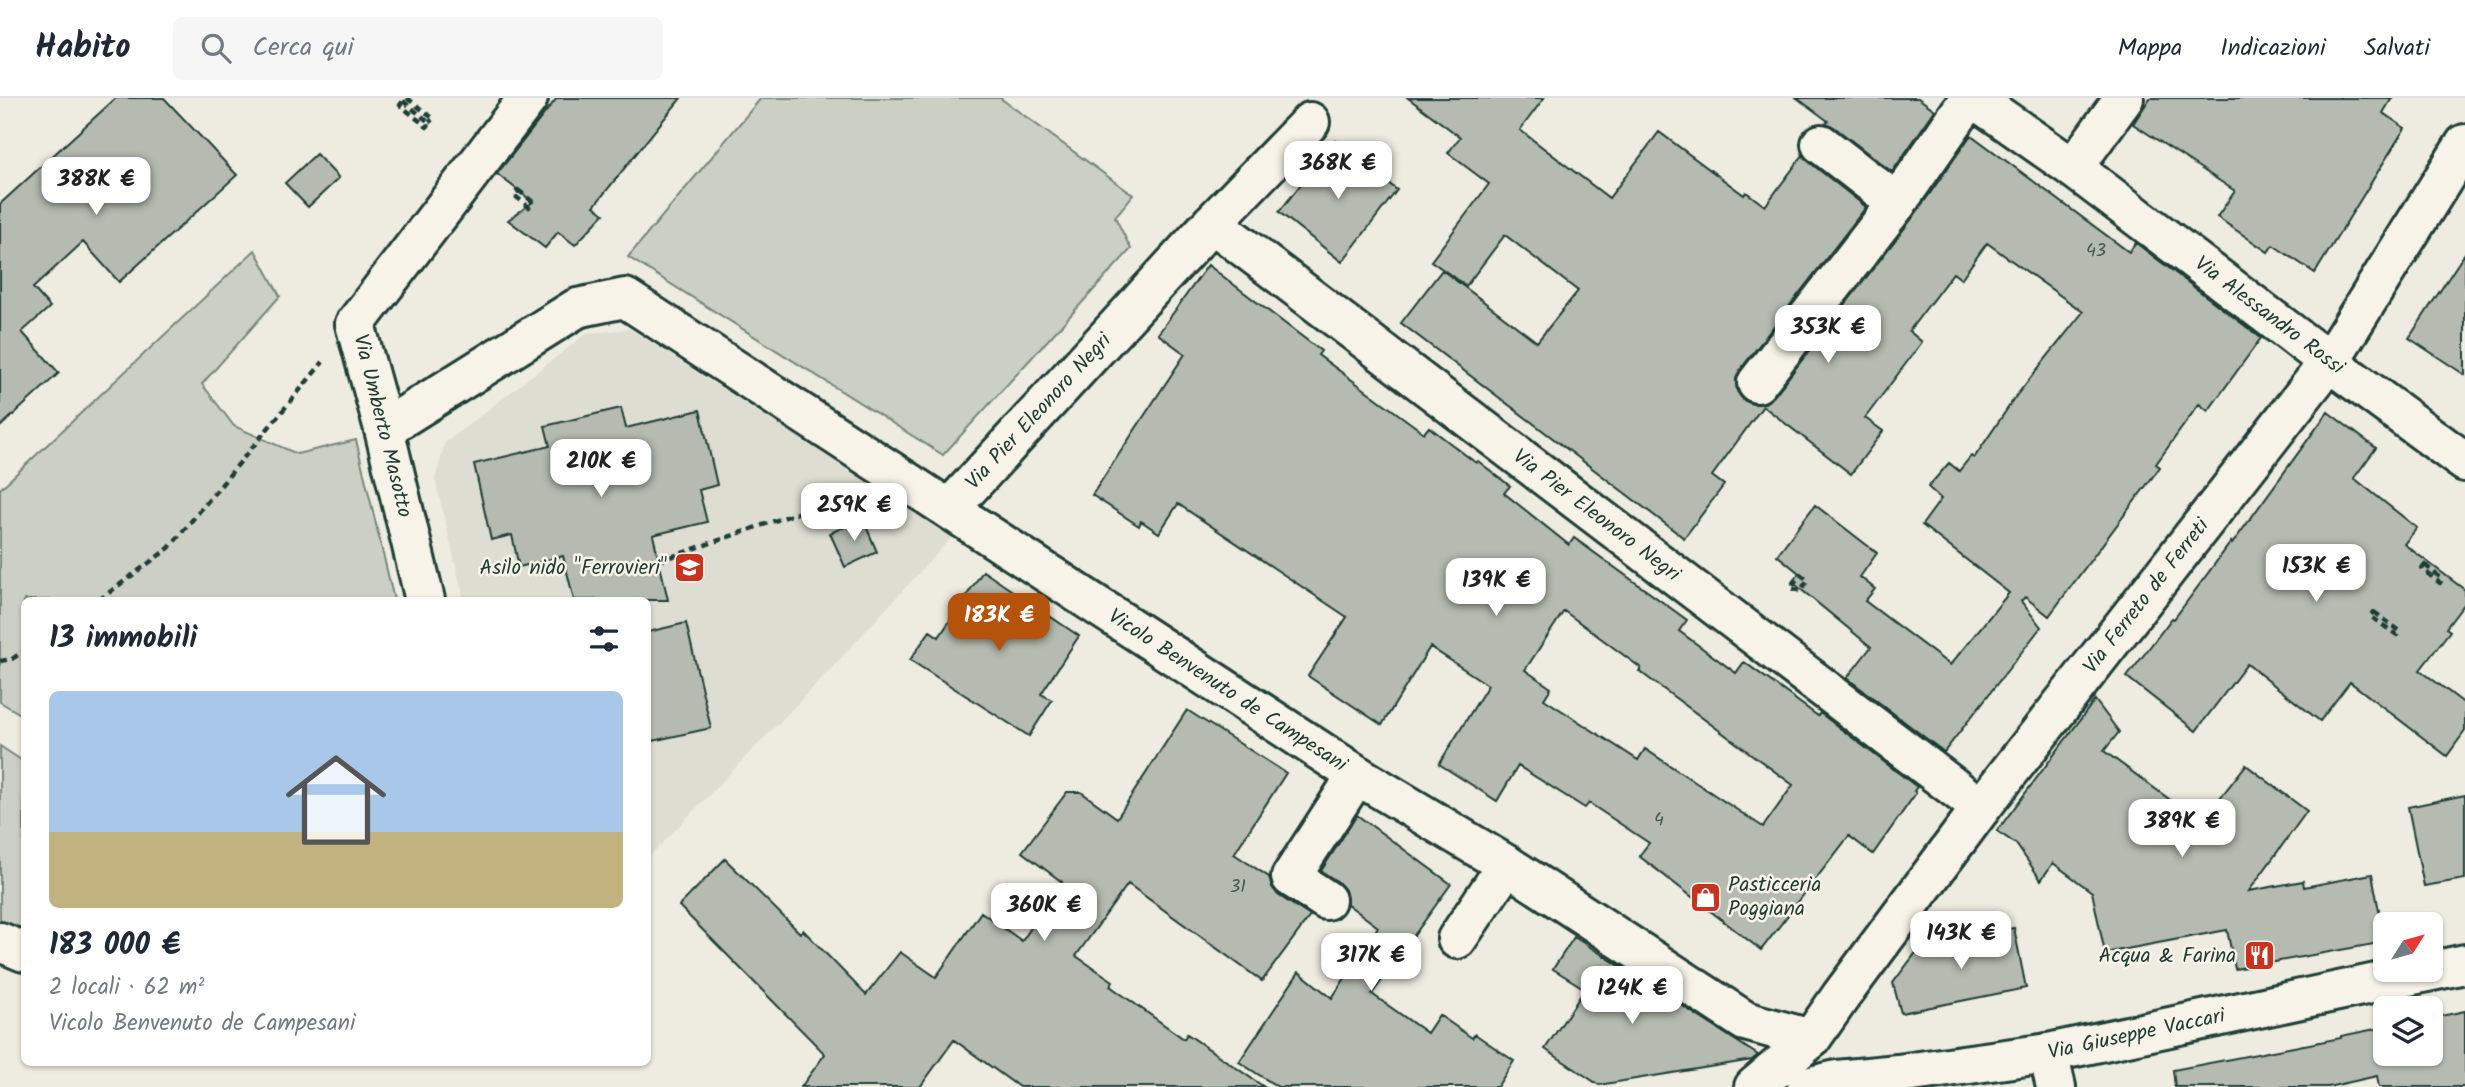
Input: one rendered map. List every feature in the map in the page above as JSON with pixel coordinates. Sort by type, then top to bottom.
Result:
[{"type":"street","name":"Via Umberto Masotto","points":[[424,597],[384,429],[355,324],[528,98]]},
{"type":"street","name":"Via Alessandro Rossi","points":[[1757,383],[1896,203],[1972,98],[2073,168],[2465,462]]},
{"type":"street","points":[[2073,168],[2124,98]]},
{"type":"street","name":"Via Pier Eleonoro Negri","points":[[950,508],[1212,223],[1310,122]]},
{"type":"street","points":[[1821,144],[1896,203]]},
{"type":"street","name":"Via Ferreto de Ferreti","points":[[1754,1087],[1811,1038],[1981,808],[2329,362],[2465,144]]},
{"type":"street","name":"Via Pier Eleonoro Negri","points":[[1212,223],[1981,808]]},
{"type":"street","name":"Vicolo Benvenuto de Campesani","points":[[384,429],[577,308],[625,298],[1357,775],[1507,864],[1745,1021],[1811,1038]]},
{"type":"street","name":"Vicolo Benvenuto de Campesani","points":[[1326,900],[1291,877],[1357,775]]},
{"type":"street","points":[[1457,939],[1507,864]]},
{"type":"street","points":[[0,942],[21,951]]},
{"type":"street","name":"Via Giuseppe Vaccari","points":[[1822,1083],[1898,1074],[2052,1070],[2465,964]]},
{"type":"street","points":[[1811,1038],[1820,1060],[1822,1083]]},
{"type":"path","points":[[405,99],[434,119],[427,127],[400,105],[405,99]]},
{"type":"path","points":[[103,597],[169,548],[355,324]]},
{"type":"path","points":[[659,561],[860,491]]},
{"type":"path","points":[[2374,612],[2400,631],[2397,635],[2370,615],[2374,612]]},
{"type":"path","points":[[0,661],[12,659],[21,653]]},
{"type":"shaded area","points":[[761,98],[1000,98],[1133,195],[1115,217],[1131,249],[943,455],[628,257]]},
{"type":"shaded area","points":[[255,250],[280,296],[202,384],[234,426],[297,454],[356,440],[393,597],[21,597],[21,714],[0,702],[0,489]]},
{"type":"shaded area","name":"Asilo nido \"Ferrovieri\"","points":[[630,329],[953,536],[828,672],[651,855],[651,597],[463,597],[435,479],[445,443],[587,333]]},
{"type":"shaded area","points":[[0,746],[21,760],[21,951],[0,942]]},
{"type":"building","points":[[116,98],[164,98],[237,175],[119,282],[83,242],[33,288],[50,307],[22,332],[59,373],[0,427],[0,204]]},
{"type":"building","points":[[557,98],[681,98],[594,206],[604,214],[575,245],[558,232],[545,248],[508,220],[533,202],[497,174]]},
{"type":"building","points":[[1408,98],[1544,98],[1520,130],[1609,198],[1659,132],[1744,195],[1746,192],[1765,206],[1803,155],[1866,207],[1740,370],[1736,379],[1737,391],[1743,400],[1753,404],[1765,403],[1774,396],[1914,216],[1971,135],[2129,252],[2136,243],[2261,338],[2208,411],[2199,404],[2156,464],[2160,467],[2049,616],[2025,597],[2021,601],[2041,627],[1944,752],[1847,678],[1871,647],[1792,582],[1799,573],[1777,555],[1815,505],[1877,553],[1860,577],[1875,589],[1865,601],[1950,665],[2009,593],[1922,525],[1941,499],[1928,487],[1949,463],[1959,471],[1971,456],[1974,458],[2016,396],[2083,312],[1987,243],[1961,279],[1953,273],[1909,331],[1922,342],[1865,418],[1883,431],[1851,474],[1763,406],[1712,476],[1724,485],[1684,538],[1401,323],[1442,270],[1537,342],[1578,291],[1505,235],[1466,286],[1431,261],[1489,184],[1448,153],[1460,137]]},
{"type":"building","points":[[1797,98],[1918,98],[1935,110],[1892,172]]},
{"type":"building","points":[[2150,98],[2392,98],[2383,113],[2405,128],[2315,273],[2273,245],[2268,252],[2217,217],[2235,191],[2133,124]]},
{"type":"building","points":[[1335,141],[1397,190],[1342,262],[1279,212]]},
{"type":"building","points":[[316,154],[339,178],[308,207],[285,183]]},
{"type":"building","points":[[2465,253],[2465,375],[2409,338]]},
{"type":"building","points":[[1208,265],[1321,351],[1318,355],[1424,433],[1429,427],[1476,463],[1478,461],[1510,486],[1504,493],[1569,545],[1574,538],[1687,620],[1679,631],[1736,673],[1744,662],[1818,716],[1820,713],[1917,787],[1914,791],[1916,793],[1873,854],[1849,836],[1761,950],[1639,856],[1649,843],[1589,803],[1585,808],[1518,766],[1497,801],[1439,764],[1488,685],[1430,647],[1382,725],[1308,676],[1347,617],[1178,504],[1159,533],[1141,521],[1139,526],[1092,495],[1185,354],[1158,334]],"holes":[[[1564,611],[1641,668],[1639,671],[1793,785],[1763,827],[1645,749],[1638,760],[1544,699],[1551,688],[1525,670]]]},
{"type":"building","points":[[621,408],[626,428],[700,410],[717,485],[699,490],[707,522],[653,535],[668,600],[651,600],[651,597],[573,597],[563,556],[519,567],[512,535],[491,540],[474,464],[550,446],[545,426]]},
{"type":"building","points":[[2328,412],[2376,448],[2354,478],[2417,528],[2404,544],[2465,590],[2465,603],[2446,628],[2450,631],[2420,670],[2465,704],[2465,731],[2447,756],[2350,682],[2320,721],[2247,664],[2196,731],[2127,677],[2231,542],[2232,544]]},
{"type":"building","points":[[863,519],[877,552],[845,567],[830,533]]},
{"type":"building","points":[[983,571],[1079,636],[1041,694],[1052,700],[1029,736],[910,660],[930,631],[939,637]]},
{"type":"building","points":[[686,623],[711,728],[651,741],[651,631]]},
{"type":"building","points":[[2095,700],[2119,732],[2104,751],[2173,802],[2194,831],[2246,765],[2307,811],[2249,891],[2303,881],[2304,887],[2372,874],[2379,912],[2373,912],[2373,944],[2235,969],[2227,930],[2105,953],[2092,892],[2053,863],[2041,880],[2016,844],[1997,831]]},
{"type":"building","points":[[1187,710],[1286,773],[1234,854],[1269,877],[1278,895],[1310,916],[1262,981],[1128,884],[1076,956],[1113,981],[1110,986],[1184,1039],[1187,1034],[1264,1087],[1019,1087],[954,1040],[920,1087],[801,1087],[825,1054],[679,906],[725,859],[800,933],[803,930],[866,995],[900,952],[936,977],[981,912],[1022,941],[1062,882],[1022,852],[1067,792],[1081,792],[1117,818]]},
{"type":"building","points":[[2465,795],[2465,879],[2424,886],[2408,807]]},
{"type":"building","points":[[1357,815],[1451,884],[1372,994],[1427,1033],[1439,1015],[1472,1038],[1475,1034],[1514,1061],[1497,1087],[1278,1087],[1239,1062],[1299,972],[1332,998],[1378,927],[1347,904],[1345,890],[1321,871]]},
{"type":"building","points":[[2014,928],[2026,988],[1901,1013],[1893,983],[1921,946]]},
{"type":"building","points":[[1574,937],[1758,1055],[1752,1060],[1599,1085],[1545,1049],[1585,989],[1553,969]]},
{"type":"building","points":[[2465,1011],[2465,1087],[2379,1087],[2377,1076],[2328,1087],[2175,1087],[2173,1070],[2373,1029],[2373,1066],[2443,1066],[2443,1016]]},
{"type":"place","name":"Asilo nido \"Ferrovieri\"","points":[[690,568]]},
{"type":"place","name":"Pasticceria Poggiana","points":[[1705,897]]},
{"type":"place","name":"Acqua & Farina","points":[[2259,956]]}]
